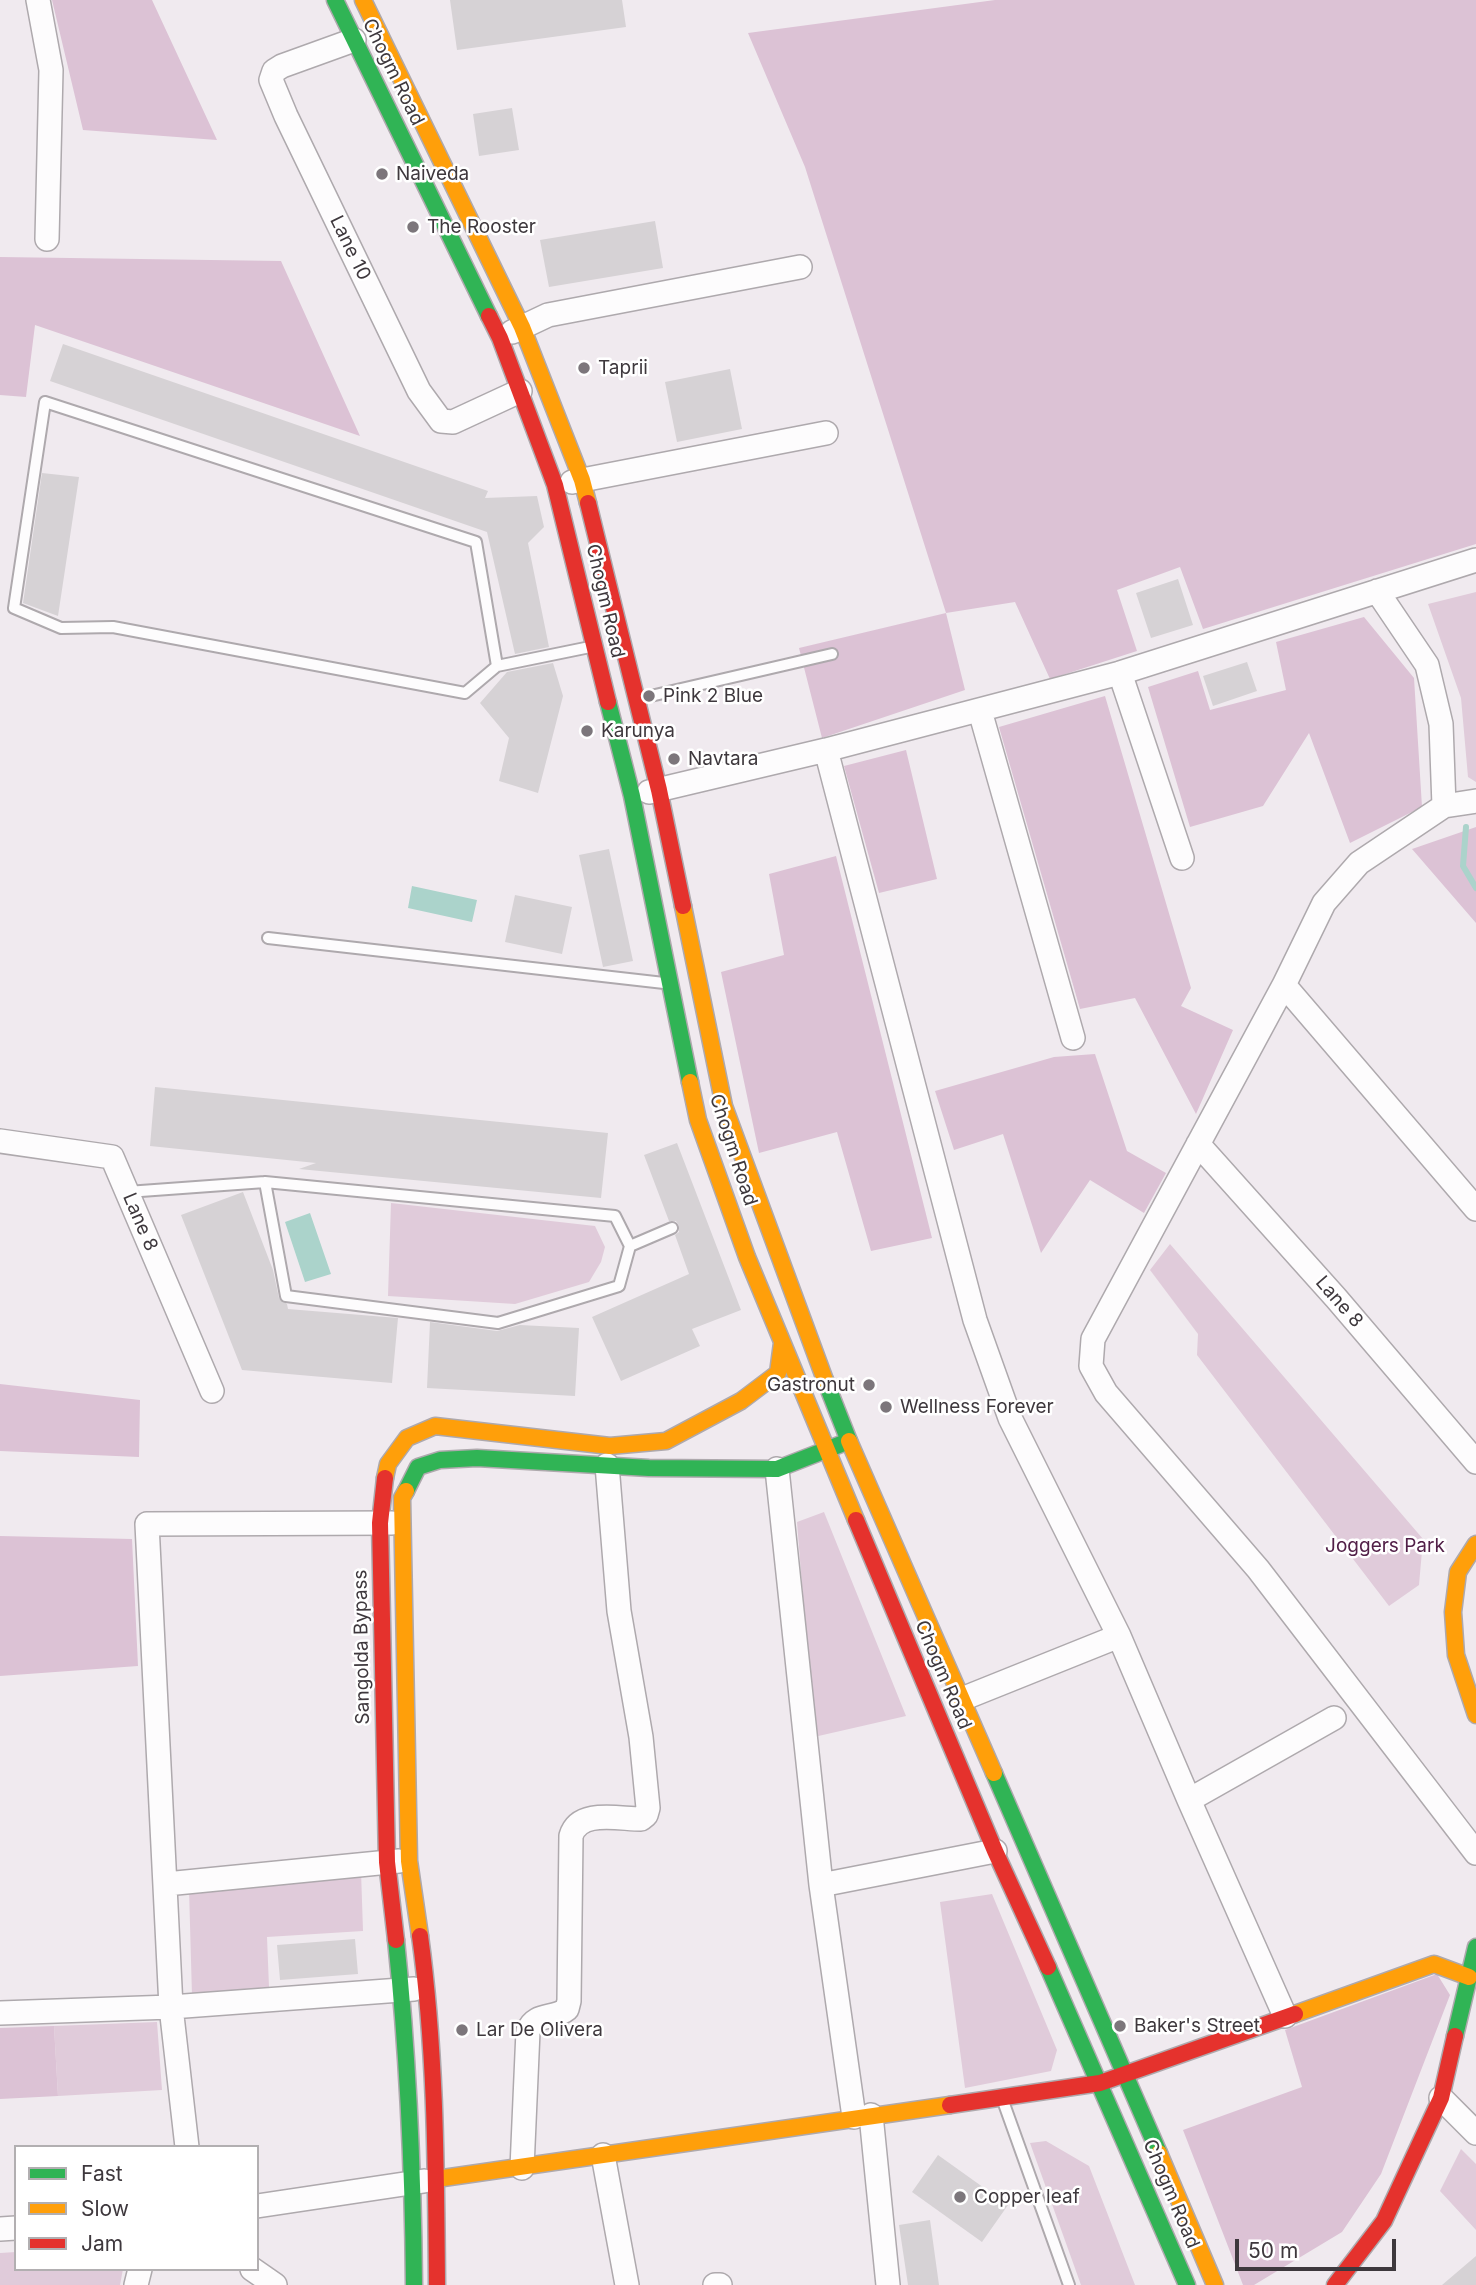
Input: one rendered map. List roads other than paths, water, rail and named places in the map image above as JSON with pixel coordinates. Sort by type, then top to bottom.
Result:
[{"type":"main road","name":"Chogm Road","points":[[335,0],[500,338],[555,485],[632,796],[698,1120],[722,1209],[782,1343],[995,1851],[1100,2083],[1187,2285]]},
{"type":"main road","name":"Chogm Road","points":[[363,0],[522,327],[582,480],[659,790],[724,1106],[807,1336],[849,1441],[1216,2285]]},
{"type":"main road","name":"Sangolda Bypass","points":[[414,2285],[413,2183],[401,1990],[398,1861],[380,1523],[382,1489],[388,1464],[407,1438],[435,1426],[610,1447],[666,1441],[741,1401],[778,1373],[782,1343]]},
{"type":"main road","name":"Sangolda Bypass","points":[[437,2285],[436,2179],[427,1989],[398,1861],[402,1498],[418,1467],[440,1460],[477,1458],[607,1465],[777,1469],[849,1441]]},
{"type":"main road","points":[[1476,1544],[1458,1573],[1452,1612],[1456,1655],[1476,1715]]},
{"type":"main road","points":[[1335,2285],[1384,2221],[1441,2098],[1476,1947]]},
{"type":"main road","points":[[436,2179],[1100,2083],[1434,1964],[1469,1977]]},
{"type":"street","points":[[38,0],[51,70],[47,239]]},
{"type":"street","name":"Lane 10","points":[[354,40],[274,71],[271,80],[286,116],[419,391],[432,412],[441,421],[453,422],[520,391]]},
{"type":"street","points":[[500,338],[548,315],[800,267]]},
{"type":"street","points":[[555,485],[827,433]]},
{"type":"street","points":[[632,796],[826,750],[1120,673],[1476,560]]},
{"type":"street","points":[[1377,591],[1427,665],[1441,724],[1444,806]]},
{"type":"street","points":[[1120,673],[1182,858]]},
{"type":"street","points":[[980,711],[1073,1038]]},
{"type":"street","points":[[826,750],[975,1320],[1010,1418],[1119,1636],[1284,2016]]},
{"type":"street","points":[[1476,801],[1444,806],[1359,863],[1325,903],[1093,1339],[1091,1366],[1106,1393],[1258,1569],[1476,1853]]},
{"type":"street","points":[[1283,985],[1476,1209]]},
{"type":"street","name":"Lane 8","points":[[0,1141],[113,1157],[212,1391]]},
{"type":"street","name":"Lane 8","points":[[1198,1144],[1336,1298],[1476,1462]]},
{"type":"street","points":[[522,2168],[528,2031],[537,2018],[561,2014],[568,2009],[571,1836],[574,1827],[591,1818],[641,1819],[648,1808],[641,1737],[619,1611],[607,1465]]},
{"type":"street","points":[[777,1469],[821,1885],[863,2116],[888,2285]]},
{"type":"street","points":[[187,2145],[171,2007],[147,1524],[403,1523]]},
{"type":"street","points":[[962,1699],[1119,1636]]},
{"type":"street","points":[[1189,1800],[1334,1718]]},
{"type":"street","points":[[821,1885],[995,1851]]},
{"type":"street","points":[[166,1884],[398,1861]]},
{"type":"street","points":[[0,2013],[171,2007],[427,1989]]},
{"type":"street","points":[[1441,2098],[1476,2133]]},
{"type":"street","points":[[603,2155],[627,2285]]},
{"type":"street","points":[[259,2206],[436,2179]]},
{"type":"street","points":[[255,2271],[275,2285]]},
{"type":"lane","points":[[496,666],[476,542],[44,402],[14,608],[61,628],[113,627],[465,693],[496,666],[593,646]]},
{"type":"lane","points":[[636,700],[832,654]]},
{"type":"lane","points":[[268,938],[670,984]]},
{"type":"lane","points":[[127,1192],[265,1182],[615,1216],[630,1246],[619,1286],[498,1323],[286,1296],[265,1182]]},
{"type":"lane","points":[[630,1246],[672,1228]]},
{"type":"lane","points":[[1002,2098],[1069,2285]]},
{"type":"waterway","points":[[1466,827],[1463,866],[1476,888]]},
{"type":"place","name":"Naiveda","points":[[382,174]]},
{"type":"place","name":"The Rooster","points":[[413,227]]},
{"type":"place","name":"Taprii","points":[[584,368]]},
{"type":"place","name":"Pink 2 Blue","points":[[649,696]]},
{"type":"place","name":"Karunya","points":[[587,731]]},
{"type":"place","name":"Navtara","points":[[674,759]]},
{"type":"place","name":"Gastronut","points":[[869,1385]]},
{"type":"place","name":"Wellness Forever","points":[[886,1407]]},
{"type":"place","name":"Baker's Street","points":[[1120,2026]]},
{"type":"place","name":"Lar De Olivera","points":[[462,2030]]},
{"type":"place","name":"Copper leaf","points":[[960,2197]]},
{"type":"park label","name":"Joggers Park","points":[[1385,1546]]}]
